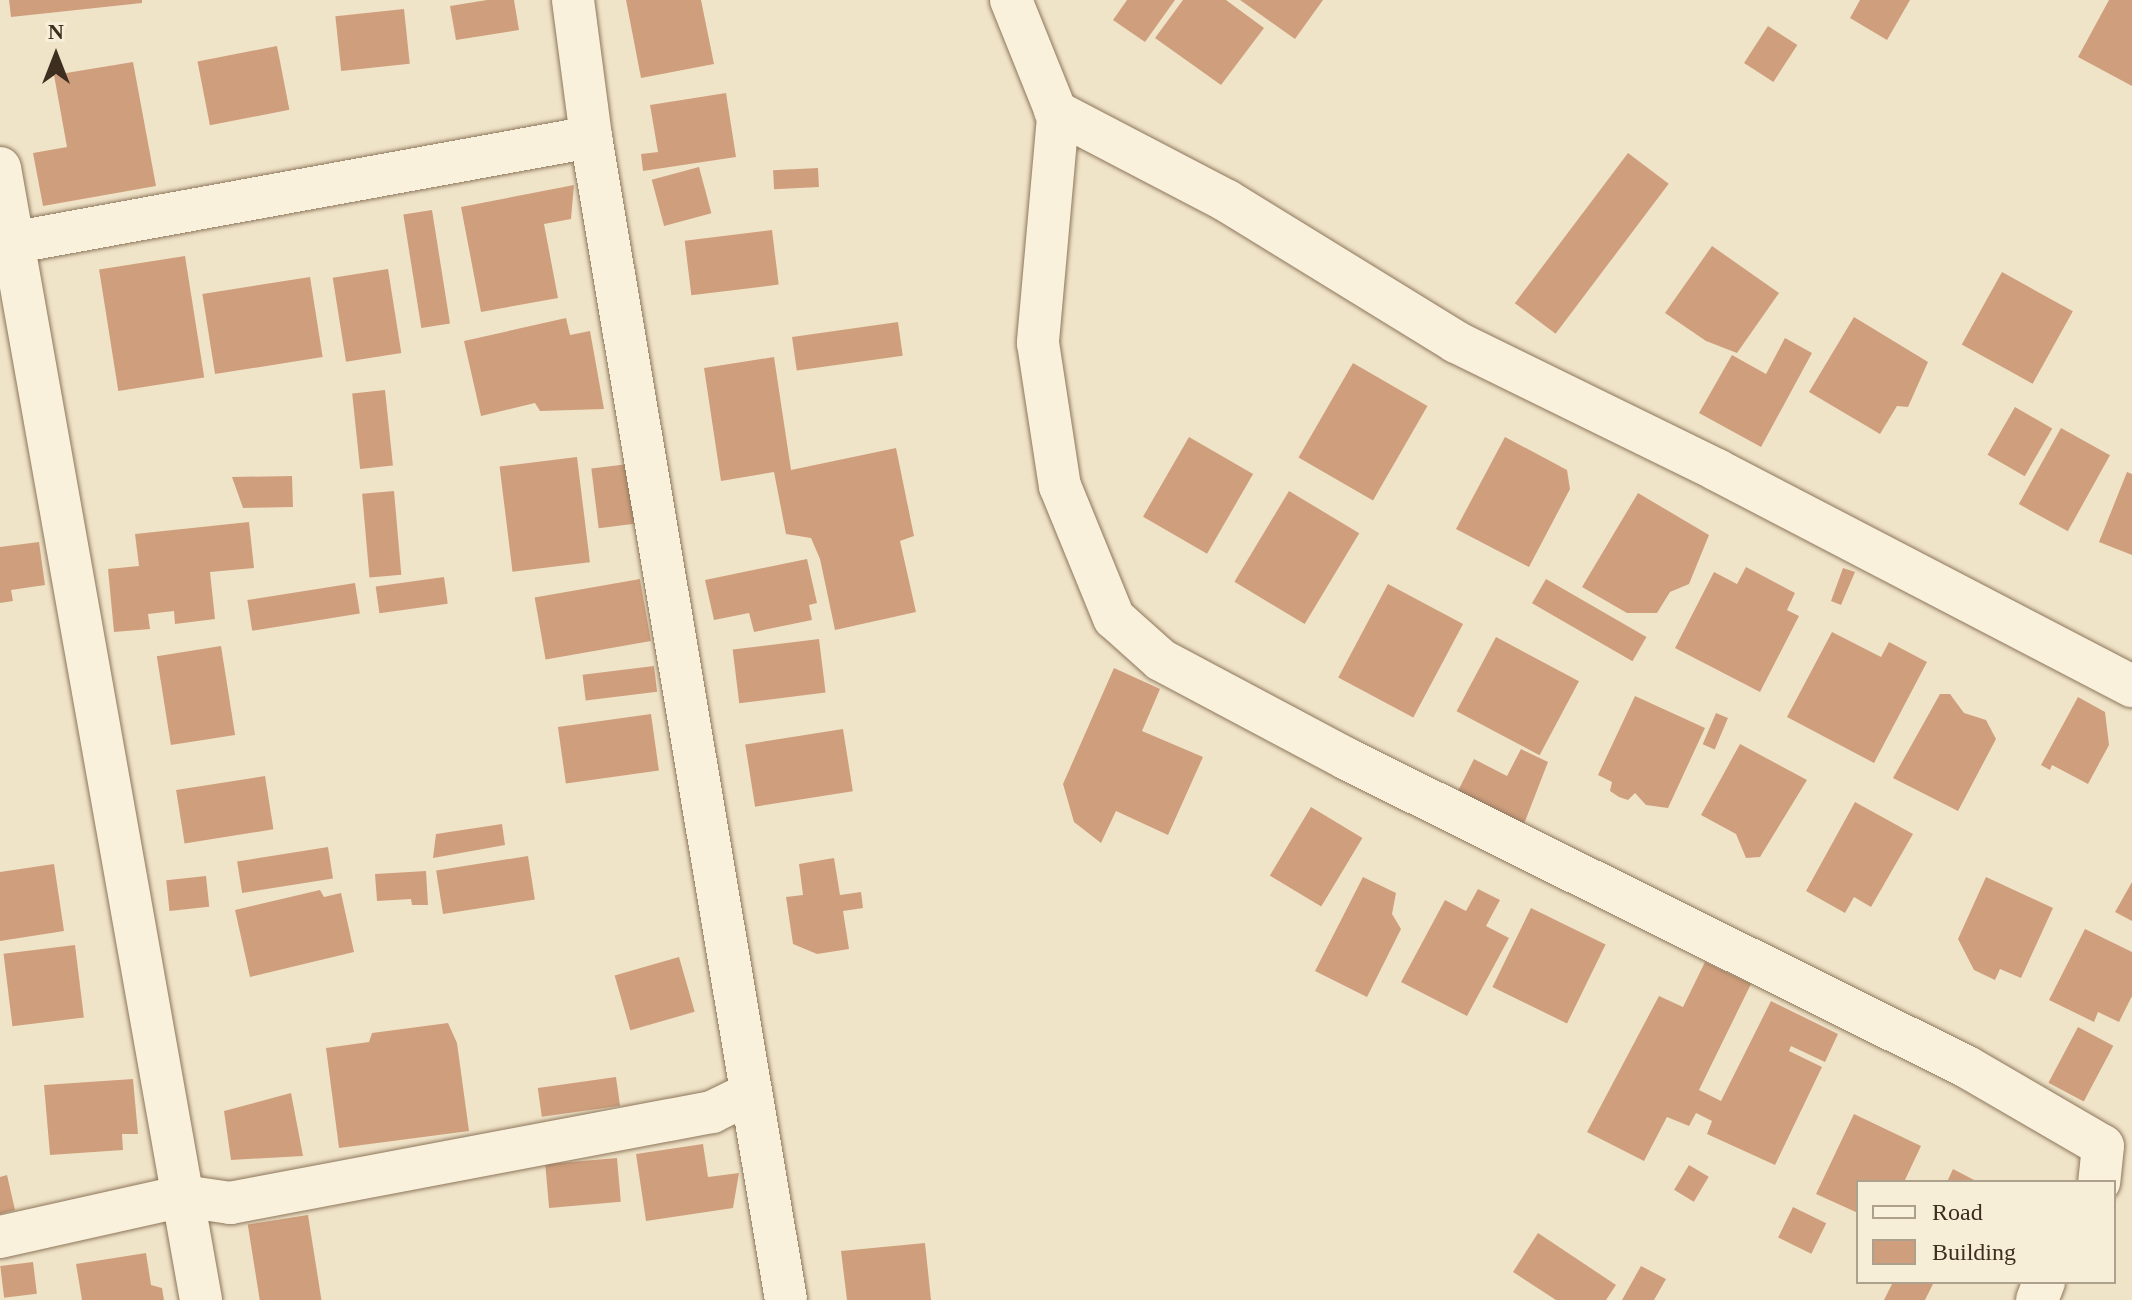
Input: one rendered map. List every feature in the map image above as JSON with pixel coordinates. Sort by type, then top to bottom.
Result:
[{"type":"street","points":[[573,0],[591,137],[786,1300]]},
{"type":"street","points":[[1011,0],[1056,114],[1038,343],[1060,486],[1114,618],[1161,660],[1347,759],[1967,1067],[2103,1146],[2099,1180]]},
{"type":"street","points":[[1056,114],[1227,201],[1456,342],[1717,470],[2132,686]]},
{"type":"street","points":[[6,244],[591,137]]},
{"type":"street","points":[[0,168],[6,244],[201,1300]]},
{"type":"street","points":[[0,1237],[183,1196],[245,1200],[712,1112],[751,1093]]},
{"type":"building","points":[[9,0],[142,0],[142,3],[11,17]]},
{"type":"building","points":[[487,0],[514,0],[519,30],[456,40],[450,6]]},
{"type":"building","points":[[626,0],[701,0],[714,64],[641,78]]},
{"type":"building","points":[[1127,0],[1175,0],[1145,42],[1113,20]]},
{"type":"building","points":[[1183,0],[1226,0],[1264,28],[1221,85],[1155,38]]},
{"type":"building","points":[[1240,0],[1323,0],[1295,39]]},
{"type":"building","points":[[1860,0],[1910,0],[1887,40],[1850,18]]},
{"type":"building","points":[[2109,0],[2132,0],[2132,86],[2078,57]]},
{"type":"building","points":[[404,9],[410,64],[341,71],[335,16]]},
{"type":"building","points":[[1768,26],[1797,45],[1773,82],[1744,63]]},
{"type":"building","points":[[277,46],[289,110],[210,125],[197,61]]},
{"type":"building","points":[[133,62],[156,186],[43,206],[33,153],[67,147],[54,75]]},
{"type":"building","points":[[726,93],[736,157],[643,171],[641,154],[658,152],[650,105]]},
{"type":"building","points":[[1628,153],[1669,184],[1556,334],[1515,303]]},
{"type":"building","points":[[699,167],[711,213],[664,226],[652,180]]},
{"type":"building","points":[[818,168],[819,187],[774,189],[773,170]]},
{"type":"building","points":[[574,185],[571,219],[544,224],[558,298],[481,312],[461,207]]},
{"type":"building","points":[[432,210],[450,324],[421,328],[403,215]]},
{"type":"building","points":[[772,230],[779,285],[691,295],[685,241]]},
{"type":"building","points":[[1712,246],[1779,293],[1737,353],[1706,341],[1665,313]]},
{"type":"building","points":[[185,256],[204,377],[118,391],[99,270]]},
{"type":"building","points":[[388,269],[401,353],[346,362],[333,278]]},
{"type":"building","points":[[2002,272],[2073,311],[2033,384],[1962,345]]},
{"type":"building","points":[[310,277],[323,357],[215,374],[202,294]]},
{"type":"building","points":[[1854,317],[1928,362],[1908,407],[1897,406],[1880,434],[1809,392]]},
{"type":"building","points":[[566,318],[570,335],[590,331],[604,409],[540,411],[535,403],[481,416],[464,341]]},
{"type":"building","points":[[898,322],[903,356],[797,371],[792,337]]},
{"type":"building","points":[[1785,338],[1812,353],[1761,447],[1699,413],[1732,355],[1766,374]]},
{"type":"building","points":[[774,357],[791,470],[896,448],[914,536],[900,541],[916,612],[835,630],[820,559],[811,538],[786,534],[774,472],[721,481],[704,368]]},
{"type":"building","points":[[1353,363],[1427,406],[1373,500],[1298,457]]},
{"type":"building","points":[[385,390],[393,466],[360,469],[352,393]]},
{"type":"building","points":[[2015,407],[2052,428],[2025,476],[1988,455]]},
{"type":"building","points":[[2061,428],[2110,455],[2068,531],[2019,504]]},
{"type":"building","points":[[1189,437],[1253,474],[1207,554],[1143,517]]},
{"type":"building","points":[[1505,437],[1567,470],[1570,489],[1529,567],[1456,529]]},
{"type":"building","points":[[577,457],[590,562],[512,572],[500,467]]},
{"type":"building","points":[[637,463],[644,523],[599,528],[591,469]]},
{"type":"building","points":[[2127,472],[2132,474],[2132,555],[2099,542]]},
{"type":"building","points":[[292,476],[293,507],[243,508],[232,477]]},
{"type":"building","points":[[394,491],[401,575],[369,577],[362,494]]},
{"type":"building","points":[[1289,491],[1359,533],[1305,624],[1234,582]]},
{"type":"building","points":[[1638,493],[1709,535],[1689,584],[1670,592],[1657,613],[1627,613],[1582,587]]},
{"type":"building","points":[[249,522],[254,568],[210,572],[215,619],[175,624],[174,611],[148,614],[150,629],[114,632],[108,569],[139,566],[135,534]]},
{"type":"building","points":[[39,542],[45,585],[11,590],[13,601],[0,603],[0,547]]},
{"type":"building","points":[[807,559],[817,603],[809,605],[812,620],[754,632],[749,613],[714,620],[705,580]]},
{"type":"building","points":[[1746,567],[1795,593],[1787,610],[1799,616],[1760,692],[1675,648],[1714,572],[1737,584]]},
{"type":"building","points":[[1843,568],[1855,572],[1841,605],[1831,601]]},
{"type":"building","points":[[444,577],[448,604],[379,613],[376,587]]},
{"type":"building","points":[[640,579],[651,641],[546,660],[535,598]]},
{"type":"building","points":[[1546,579],[1646,637],[1632,661],[1532,603]]},
{"type":"building","points":[[355,583],[360,614],[252,631],[247,600]]},
{"type":"building","points":[[1388,584],[1463,624],[1413,717],[1338,678]]},
{"type":"building","points":[[1832,632],[1881,657],[1889,642],[1927,662],[1874,763],[1787,717]]},
{"type":"building","points":[[1496,637],[1579,681],[1540,755],[1457,711]]},
{"type":"building","points":[[819,639],[826,693],[739,703],[733,650]]},
{"type":"building","points":[[221,646],[235,735],[171,745],[157,656]]},
{"type":"building","points":[[654,666],[657,692],[586,701],[583,675]]},
{"type":"building","points":[[1114,668],[1160,689],[1142,731],[1203,757],[1168,835],[1116,811],[1101,843],[1074,822],[1063,784]]},
{"type":"building","points":[[1940,694],[1950,694],[1964,713],[1986,720],[1996,739],[1958,811],[1893,778]]},
{"type":"building","points":[[1635,696],[1705,728],[1668,808],[1646,805],[1635,793],[1628,800],[1619,797],[1610,791],[1612,782],[1598,775]]},
{"type":"building","points":[[2078,697],[2105,712],[2109,745],[2088,784],[2052,765],[2050,770],[2041,765]]},
{"type":"building","points":[[1716,713],[1728,718],[1715,749],[1703,744]]},
{"type":"building","points":[[651,714],[659,770],[566,784],[558,727]]},
{"type":"building","points":[[843,729],[853,791],[755,807],[745,744]]},
{"type":"building","points":[[1740,744],[1807,780],[1760,857],[1746,858],[1736,834],[1701,815]]},
{"type":"building","points":[[1521,749],[1548,762],[1524,824],[1458,791],[1474,759],[1507,776]]},
{"type":"building","points":[[265,776],[273,829],[185,843],[176,790]]},
{"type":"building","points":[[1855,802],[1913,834],[1871,907],[1854,897],[1845,913],[1806,891]]},
{"type":"building","points":[[1311,807],[1362,838],[1321,906],[1270,876]]},
{"type":"building","points":[[502,824],[505,845],[433,858],[436,834]]},
{"type":"building","points":[[328,847],[333,879],[242,893],[237,861]]},
{"type":"building","points":[[528,856],[535,899],[443,914],[436,871]]},
{"type":"building","points":[[834,858],[840,895],[861,892],[863,908],[843,911],[849,949],[817,954],[793,944],[786,897],[803,895],[799,864]]},
{"type":"building","points":[[54,864],[64,931],[0,941],[0,872]]},
{"type":"building","points":[[426,871],[428,905],[412,905],[411,899],[377,901],[375,874]]},
{"type":"building","points":[[206,876],[209,907],[169,911],[166,880]]},
{"type":"building","points":[[1363,877],[1396,893],[1392,914],[1401,929],[1367,997],[1315,971]]},
{"type":"building","points":[[1986,877],[2053,908],[2021,978],[2000,969],[1995,980],[1974,970],[1958,939]]},
{"type":"building","points":[[2132,882],[2132,921],[2115,912]]},
{"type":"building","points":[[1478,889],[1500,900],[1486,926],[1509,938],[1467,1016],[1401,982],[1445,900],[1466,911]]},
{"type":"building","points":[[320,890],[324,897],[341,893],[354,952],[250,977],[235,910]]},
{"type":"building","points":[[1531,908],[1606,944],[1567,1023],[1492,987]]},
{"type":"building","points":[[2085,929],[2132,952],[2132,996],[2119,1022],[2098,1012],[2094,1022],[2049,1000]]},
{"type":"building","points":[[75,945],[84,1017],[12,1026],[4,954]]},
{"type":"building","points":[[679,957],[695,1012],[630,1030],[615,975]]},
{"type":"building","points":[[1705,962],[1751,984],[1699,1090],[1721,1101],[1771,1001],[1838,1034],[1825,1062],[1791,1046],[1789,1051],[1822,1067],[1775,1165],[1707,1134],[1712,1121],[1696,1113],[1689,1126],[1667,1117],[1644,1161],[1587,1132],[1659,996],[1683,1007]]},
{"type":"building","points":[[448,1023],[457,1043],[469,1131],[339,1148],[326,1048],[369,1042],[372,1033]]},
{"type":"building","points":[[2078,1027],[2113,1046],[2084,1101],[2048,1083]]},
{"type":"building","points":[[616,1077],[620,1106],[542,1117],[538,1088]]},
{"type":"building","points":[[133,1079],[138,1134],[122,1134],[123,1150],[50,1155],[44,1085]]},
{"type":"building","points":[[291,1093],[303,1156],[231,1160],[224,1111]]},
{"type":"building","points":[[1854,1114],[1921,1146],[1905,1180],[1856,1180],[1856,1212],[1816,1194]]},
{"type":"building","points":[[703,1144],[708,1177],[739,1173],[733,1208],[646,1221],[636,1154]]},
{"type":"building","points":[[617,1158],[621,1202],[549,1208],[545,1164]]},
{"type":"building","points":[[1689,1165],[1709,1177],[1694,1202],[1674,1190]]},
{"type":"building","points":[[1953,1169],[1974,1180],[1948,1180]]},
{"type":"building","points":[[7,1175],[15,1210],[0,1214],[0,1177]]},
{"type":"building","points":[[1793,1207],[1826,1223],[1811,1254],[1778,1238]]},
{"type":"building","points":[[308,1215],[321,1300],[260,1300],[248,1225]]},
{"type":"building","points":[[1538,1233],[1616,1285],[1606,1300],[1556,1300],[1513,1272]]},
{"type":"building","points":[[925,1243],[931,1300],[847,1300],[841,1251]]},
{"type":"building","points":[[146,1253],[151,1285],[162,1288],[164,1300],[82,1300],[76,1264]]},
{"type":"building","points":[[33,1262],[37,1294],[4,1298],[0,1266]]},
{"type":"building","points":[[1641,1266],[1666,1279],[1654,1300],[1622,1300]]},
{"type":"building","points":[[1892,1284],[1933,1284],[1925,1300],[1884,1300]]}]
